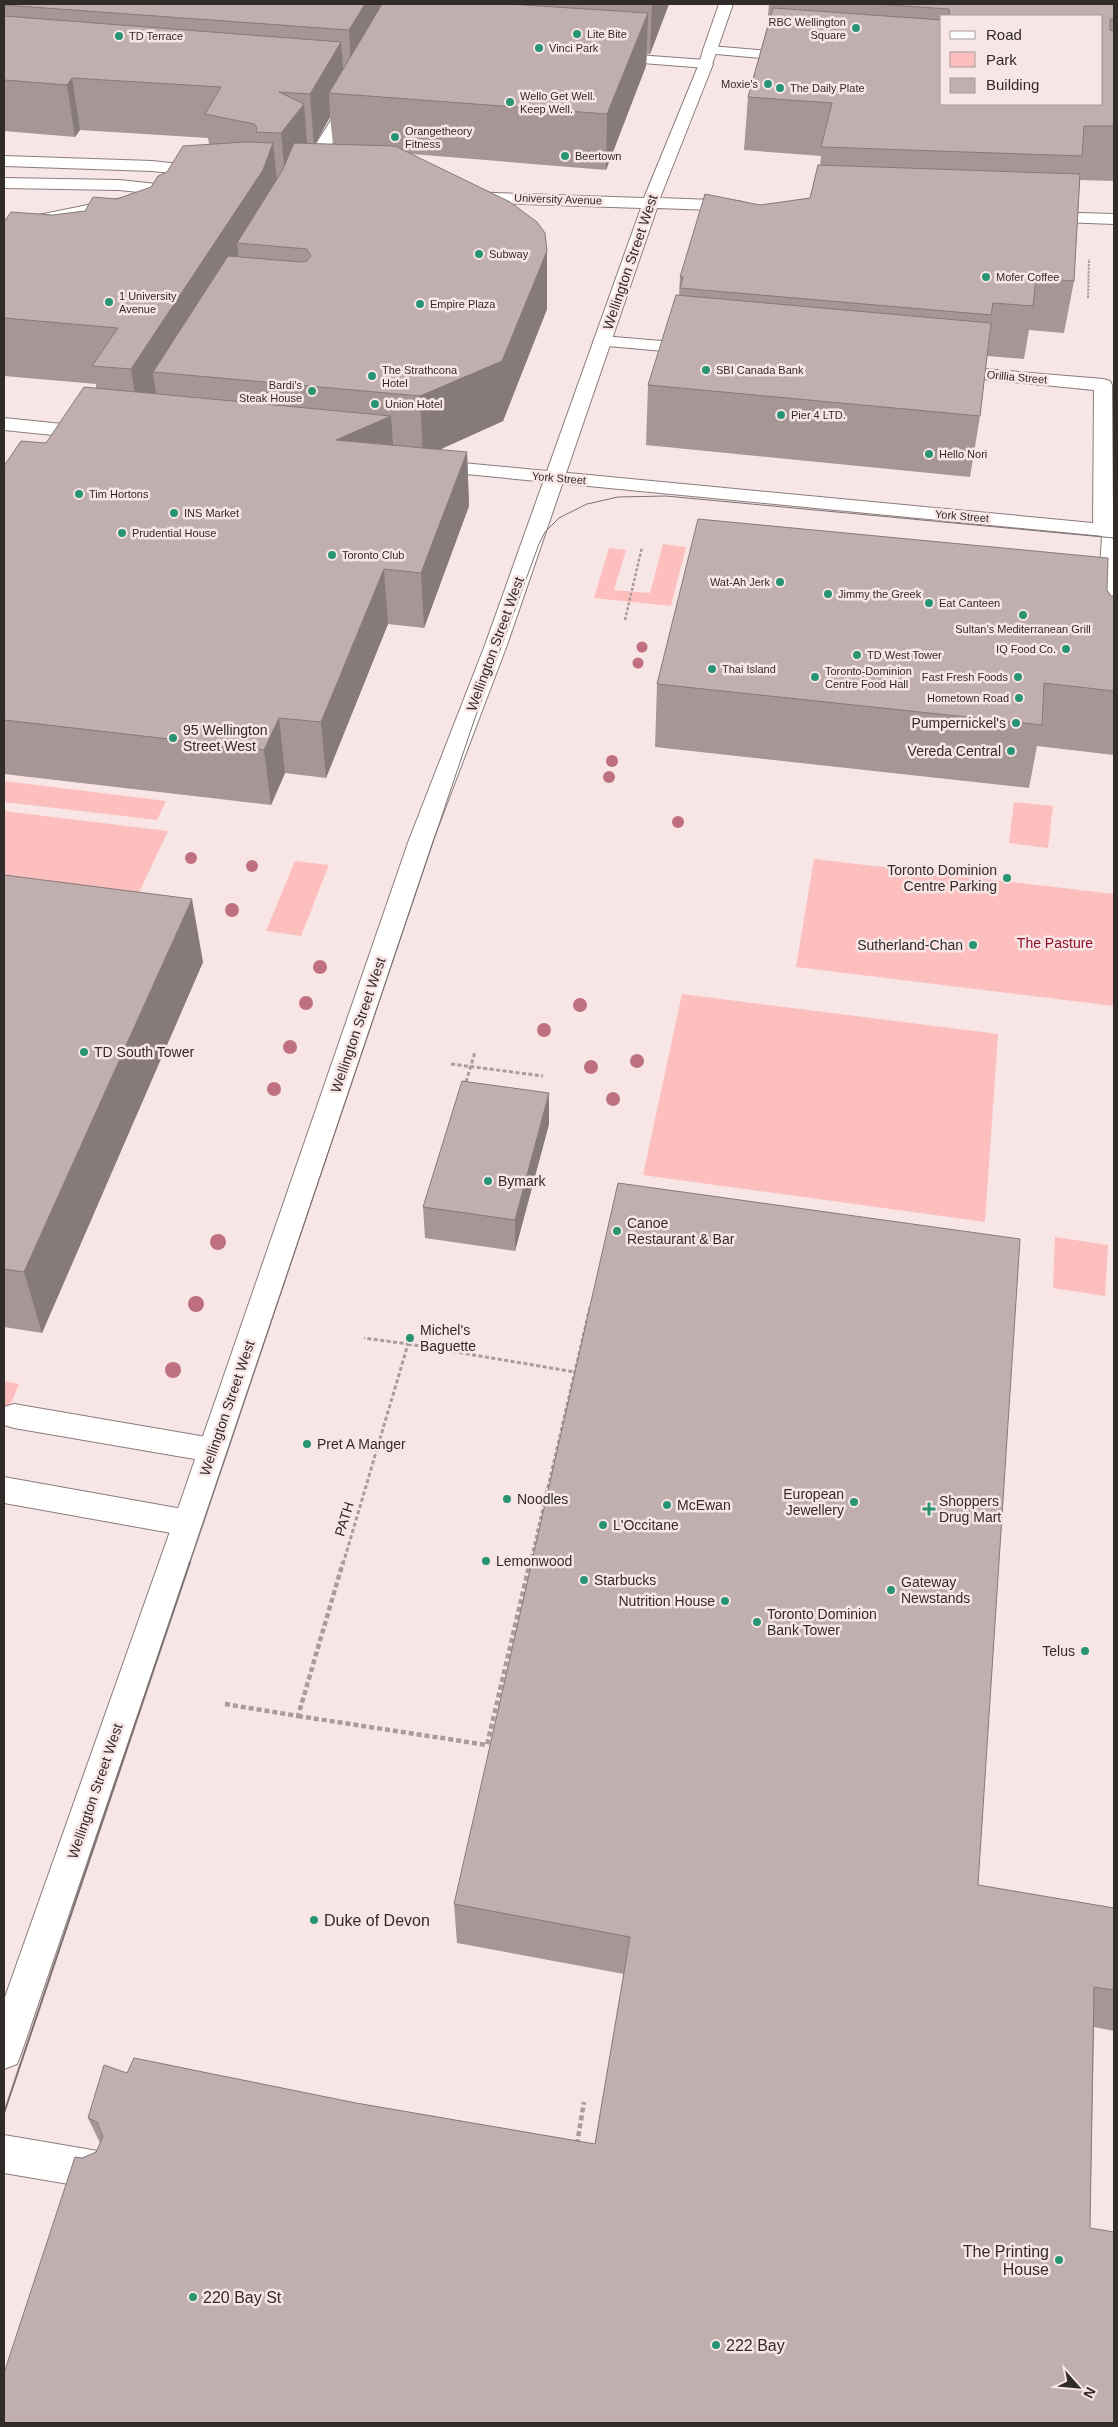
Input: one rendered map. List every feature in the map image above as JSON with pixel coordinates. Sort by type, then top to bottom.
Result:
[{"type":"main road","name":"Wellington Street West","points":[[4,2051],[188,1524],[421,840],[496,644],[661,173],[708,57],[726,4]]},
{"type":"main road","points":[[598,56],[807,57]]},
{"type":"main road","points":[[296,185],[316,160],[359,87],[350,86]]},
{"type":"main road","points":[[4,160],[152,166],[224,174]]},
{"type":"main road","points":[[4,183],[119,185],[200,193],[119,203],[4,227]]},
{"type":"main road","name":"University Avenue","points":[[446,196],[757,207]]},
{"type":"main road","points":[[1025,216],[1114,219]]},
{"type":"main road","points":[[602,341],[716,351]]},
{"type":"main road","name":"Orillia Street","points":[[934,370],[1102,385],[1110,531]]},
{"type":"main road","points":[[4,424],[109,434]]},
{"type":"main road","points":[[48,450],[62,429]]},
{"type":"main road","name":"York Street","points":[[412,464],[1110,531]]},
{"type":"main road","points":[[1106,650],[1110,531]]},
{"type":"main road","points":[[14,1416],[212,1450]]},
{"type":"main road","points":[[4,1490],[188,1524]]},
{"type":"main road","points":[[4,2154],[98,2170]]},
{"type":"path","points":[[1088,298],[1090,261]]},
{"type":"path","points":[[625,620],[642,547]]},
{"type":"path","points":[[466,1082],[475,1052]]},
{"type":"path","points":[[452,1064],[543,1076]]},
{"type":"path","points":[[225,1704],[487,1745],[592,1299]]},
{"type":"path","points":[[364,1338],[575,1372]]},
{"type":"path","name":"PATH","points":[[298,1716],[408,1344]]},
{"type":"path","points":[[525,1587],[531,1587]]},
{"type":"path","points":[[576,2150],[584,2102]]},
{"type":"green space","points":[[663,544],[686,547],[671,606],[594,598],[609,548],[626,550],[614,590],[650,593]]},
{"type":"green space","points":[[4,781],[166,801],[157,820],[4,802]]},
{"type":"green space","points":[[1014,802],[1053,806],[1048,848],[1009,843]]},
{"type":"green space","points":[[4,811],[168,831],[128,916],[4,900]]},
{"type":"green space","name":"The Pasture","points":[[814,859],[1114,894],[1114,1006],[796,967]]},
{"type":"green space","points":[[295,861],[329,865],[301,936],[266,931]]},
{"type":"green space","points":[[682,994],[998,1034],[985,1222],[643,1175]]},
{"type":"green space","points":[[1055,1237],[1108,1245],[1105,1296],[1053,1288]]},
{"type":"green space","points":[[4,1381],[19,1384],[4,1420]]},
{"type":"building","points":[[4,4],[365,4],[349,30]]},
{"type":"building","points":[[382,4],[508,4],[648,13],[607,114],[329,93]]},
{"type":"building","points":[[875,4],[1114,4],[1114,19],[1110,19],[1110,30],[1114,31],[1114,126],[1084,126],[1082,156],[821,147],[832,103],[748,97],[773,8],[940,20],[940,105],[1103,105],[1103,15],[950,15],[949,9]]},
{"type":"building","points":[[4,16],[341,42],[310,94],[279,92],[304,104],[281,133],[256,132],[257,128],[254,124],[205,114],[221,87],[72,78],[67,85],[4,80]]},
{"type":"building","points":[[246,142],[273,143],[263,170],[131,369],[92,366],[118,328],[4,318],[4,222],[11,212],[53,215],[85,211],[93,197],[117,199],[151,187],[158,176],[167,172],[183,146]]},
{"type":"building","points":[[294,143],[395,146],[510,202],[537,222],[545,233],[547,251],[502,361],[420,396],[153,372],[228,256],[301,262],[307,261],[311,256],[307,249],[237,243],[282,171]]},
{"type":"building","points":[[818,165],[1080,174],[1074,281],[1036,278],[1033,306],[993,303],[991,315],[680,288],[683,277],[680,277],[705,194],[760,205],[810,198]]},
{"type":"building","points":[[676,295],[991,323],[980,416],[648,385]]},
{"type":"building","points":[[84,387],[391,416],[336,440],[467,452],[421,573],[384,569],[321,722],[279,718],[264,750],[4,720],[4,466],[21,441],[46,443]]},
{"type":"building","points":[[698,519],[1108,558],[1107,590],[1111,596],[1114,596],[1114,691],[1044,683],[1042,725],[657,684]]},
{"type":"building","name":"TD South Tower","points":[[4,875],[192,899],[24,1272],[4,1269]]},
{"type":"building","name":"Bymark","points":[[462,1081],[549,1093],[515,1220],[423,1207]]},
{"type":"building","points":[[618,1183],[1020,1239],[978,1885],[1114,1908],[1114,1990],[1094,1987],[1090,2228],[1114,2232],[1114,2423],[4,2423],[4,2373],[75,2157],[82,2158],[96,2152],[103,2137],[97,2122],[88,2118],[104,2065],[127,2073],[134,2058],[356,2103],[595,2144],[630,1937],[454,1904]]},
{"type":"tram line","points":[[189,1564],[474,721],[545,532],[559,518],[587,504],[618,497],[666,496],[1114,538]]},
{"type":"tram line","points":[[4,2113],[190,1562]]},
{"type":"place","name":"RBC Wellington Square","points":[[856,28]]},
{"type":"place","name":"Lite Bite","points":[[577,34]]},
{"type":"place","name":"TD Terrace","points":[[119,36]]},
{"type":"place","name":"Vinci Park","points":[[539,48]]},
{"type":"place","name":"Moxie's","points":[[768,84]]},
{"type":"place","name":"The Daily Plate","points":[[780,88]]},
{"type":"place","name":"Wello Get Well. Keep Well.","points":[[510,102]]},
{"type":"place","name":"Orangetheory Fitness","points":[[395,137]]},
{"type":"place","name":"Beertown","points":[[565,156]]},
{"type":"place","name":"Subway","points":[[479,254]]},
{"type":"place","name":"Mofer Coffee","points":[[986,277]]},
{"type":"place","name":"1 University Avenue","points":[[109,302]]},
{"type":"place","name":"Empire Plaza","points":[[420,304]]},
{"type":"place","name":"SBI Canada Bank","points":[[706,370]]},
{"type":"place","name":"The Strathcona Hotel","points":[[372,376]]},
{"type":"place","name":"Bardi's Steak House","points":[[312,391]]},
{"type":"place","name":"Union Hotel","points":[[375,404]]},
{"type":"place","name":"Pier 4 LTD.","points":[[781,415]]},
{"type":"place","name":"Hello Nori","points":[[929,454]]},
{"type":"place","name":"Tim Hortons","points":[[79,494]]},
{"type":"place","name":"INS Market","points":[[174,513]]},
{"type":"place","name":"Prudential House","points":[[122,533]]},
{"type":"place","name":"Toronto Club","points":[[332,555]]},
{"type":"place","name":"Wat-Ah Jerk","points":[[780,582]]},
{"type":"place","name":"Jimmy the Greek","points":[[828,594]]},
{"type":"place","name":"Eat Canteen","points":[[929,603]]},
{"type":"place","name":"Sultan’s Mediterranean Grill","points":[[1023,615]]},
{"type":"place","name":"IQ Food Co.","points":[[1066,649]]},
{"type":"place","name":"TD West Tower","points":[[857,655]]},
{"type":"place","name":"Thai Island","points":[[712,669]]},
{"type":"place","name":"Toronto-Dominion Centre Food Hall","points":[[815,677]]},
{"type":"place","name":"Fast Fresh Foods","points":[[1018,677]]},
{"type":"place","name":"Hometown Road","points":[[1019,698]]},
{"type":"place","name":"Pumpernickel's","points":[[1016,723]]},
{"type":"place","name":"95 Wellington Street West","points":[[173,738]]},
{"type":"place","name":"Vereda Central","points":[[1011,751]]},
{"type":"place","name":"Toronto Dominion Centre Parking","points":[[1007,878]]},
{"type":"place","name":"Sutherland-Chan","points":[[973,945]]},
{"type":"place","name":"TD South Tower","points":[[84,1052]]},
{"type":"place","name":"Bymark","points":[[488,1181]]},
{"type":"place","name":"Canoe Restaurant & Bar","points":[[617,1231]]},
{"type":"place","name":"Michel's Baguette","points":[[410,1338]]},
{"type":"place","name":"Pret A Manger","points":[[307,1444]]},
{"type":"place","name":"Noodles","points":[[507,1499]]},
{"type":"place","name":"European Jewellery","points":[[854,1502]]},
{"type":"place","name":"McEwan","points":[[667,1505]]},
{"type":"place","name":"Shoppers Drug Mart","points":[[929,1509]]},
{"type":"place","name":"L'Occitane","points":[[603,1525]]},
{"type":"place","name":"Lemonwood","points":[[486,1561]]},
{"type":"place","name":"Starbucks","points":[[584,1580]]},
{"type":"place","name":"Gateway Newstands","points":[[891,1590]]},
{"type":"place","name":"Nutrition House","points":[[725,1601]]},
{"type":"place","name":"Toronto Dominion Bank Tower","points":[[757,1622]]},
{"type":"place","name":"Telus","points":[[1085,1651]]},
{"type":"place","name":"Duke of Devon","points":[[314,1920]]},
{"type":"place","name":"The Printing House","points":[[1059,2260]]},
{"type":"place","name":"220 Bay St","points":[[193,2297]]},
{"type":"place","name":"222 Bay","points":[[716,2345]]}]
